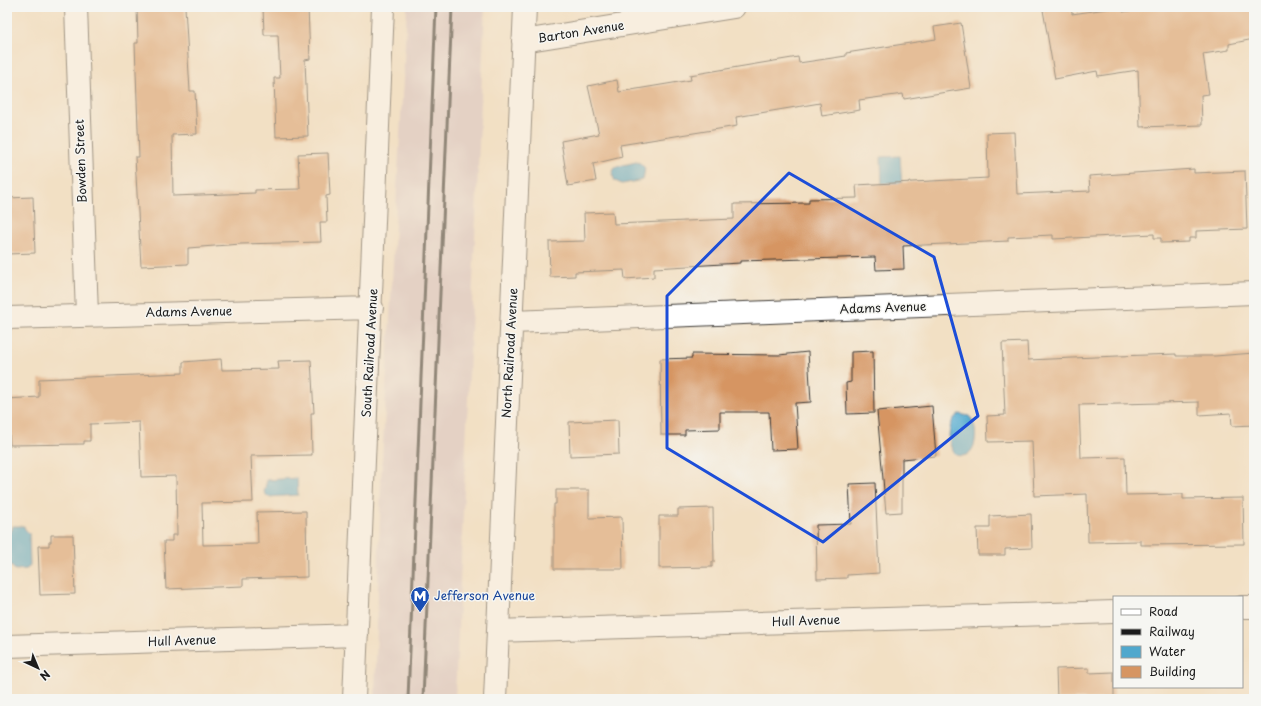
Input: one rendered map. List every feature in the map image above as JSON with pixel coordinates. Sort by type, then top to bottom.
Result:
[{"type":"street","name":"Bowden Street","points":[[76,7],[87,315]]},
{"type":"street","name":"South Railroad Avenue","points":[[354,699],[372,308],[383,7]]},
{"type":"street","name":"North Railroad Avenue","points":[[496,699],[525,7]]},
{"type":"street","name":"Barton Avenue","points":[[523,41],[734,7]]},
{"type":"street","name":"Adams Avenue","points":[[512,322],[1254,293]]},
{"type":"street","name":"Adams Avenue","points":[[7,318],[372,308]]},
{"type":"street","points":[[1243,608],[1254,607]]},
{"type":"street","name":"Hull Avenue","points":[[498,631],[1113,612]]},
{"type":"street","name":"Hull Avenue","points":[[7,646],[357,635]]},
{"type":"highlighted area","points":[[789,173],[934,257],[978,416],[823,542],[667,448],[667,296]]},
{"type":"shaded area","points":[[407,7],[485,7],[455,699],[375,699],[381,481]]},
{"type":"water","points":[[900,156],[902,188],[882,189],[881,157]]},
{"type":"water","points":[[636,162],[640,163],[645,168],[643,180],[622,184],[615,181],[612,174],[615,167]]},
{"type":"water","points":[[959,414],[969,416],[973,421],[976,435],[973,448],[969,453],[963,456],[956,455],[949,440],[952,422]]},
{"type":"water","points":[[297,478],[298,495],[268,497],[264,492],[267,480]]},
{"type":"water","points":[[12,526],[24,526],[29,533],[30,565],[27,569],[15,570],[10,565],[8,534],[12,530]]},
{"type":"building","points":[[137,7],[185,7],[190,91],[195,91],[197,134],[172,135],[173,196],[255,193],[255,190],[300,189],[298,154],[328,153],[330,195],[326,196],[327,222],[320,222],[321,242],[241,244],[188,248],[188,264],[141,266],[135,157],[139,157],[135,43],[138,43]]},
{"type":"building","points":[[263,7],[308,7],[310,59],[305,60],[308,136],[276,137],[274,78],[280,78],[278,35],[264,35]]},
{"type":"building","points":[[1071,7],[1072,14],[1120,7],[1122,7],[1123,12],[1153,7],[1254,7],[1254,39],[1229,44],[1229,50],[1203,54],[1209,94],[1201,95],[1202,125],[1140,127],[1138,70],[1098,76],[1097,71],[1055,79],[1043,10]]},
{"type":"building","points":[[961,23],[971,88],[904,99],[903,94],[859,100],[860,110],[822,116],[820,103],[736,117],[737,126],[620,145],[622,157],[593,164],[596,181],[568,186],[561,141],[599,134],[588,86],[617,80],[619,92],[691,80],[690,75],[798,57],[799,63],[846,56],[846,53],[936,39],[934,27]]},
{"type":"building","points":[[1014,132],[1017,194],[1090,191],[1089,176],[1194,169],[1194,173],[1245,171],[1247,229],[1196,231],[1196,238],[1189,238],[1189,242],[1161,243],[1161,238],[1154,238],[1154,234],[1053,239],[1053,235],[1008,237],[1008,241],[903,246],[904,269],[876,270],[875,257],[740,261],[740,263],[654,268],[654,277],[625,279],[624,270],[575,272],[575,276],[550,277],[549,242],[585,241],[584,213],[613,212],[614,224],[734,219],[734,204],[809,203],[809,199],[857,198],[856,185],[988,178],[987,133]]},
{"type":"building","points":[[33,197],[35,253],[7,254],[7,198]]},
{"type":"building","points":[[1027,342],[1028,360],[1176,354],[1176,356],[1215,356],[1254,353],[1254,425],[1232,426],[1231,413],[1199,415],[1199,402],[1079,405],[1081,458],[1125,457],[1126,495],[1183,494],[1183,499],[1243,498],[1244,544],[1141,545],[1141,541],[1088,542],[1087,494],[1034,496],[1032,441],[988,442],[987,416],[1005,415],[1002,343]]},
{"type":"building","points":[[873,351],[874,413],[847,414],[846,383],[851,382],[851,352]]},
{"type":"building","points":[[808,352],[811,402],[795,403],[798,449],[771,450],[769,412],[720,412],[720,429],[685,430],[685,435],[661,435],[660,359],[692,358],[692,354],[779,355]]},
{"type":"building","points":[[221,359],[222,370],[279,369],[278,361],[311,360],[314,413],[311,413],[312,455],[251,456],[253,502],[202,503],[203,545],[258,544],[257,512],[306,511],[307,577],[243,579],[243,586],[166,589],[164,541],[172,541],[172,535],[177,535],[176,476],[141,477],[139,422],[90,424],[90,441],[84,441],[84,444],[10,445],[7,399],[39,397],[39,379],[183,373],[183,362]]},
{"type":"building","points":[[932,406],[936,456],[902,459],[902,512],[886,513],[877,411]]},
{"type":"building","points":[[618,420],[619,454],[570,456],[569,422]]},
{"type":"building","points":[[875,483],[879,573],[847,575],[847,578],[817,579],[816,525],[851,524],[849,484]]},
{"type":"building","points":[[556,490],[589,490],[589,518],[622,517],[623,569],[554,569],[554,504],[556,504]]},
{"type":"building","points":[[713,508],[714,562],[712,562],[712,567],[659,568],[659,516],[678,516],[678,509]]},
{"type":"building","points":[[1031,514],[1032,548],[1005,549],[1005,555],[978,555],[977,528],[990,528],[990,516]]},
{"type":"building","points":[[51,535],[73,535],[75,594],[40,595],[38,546],[49,546],[49,542],[51,542]]},
{"type":"building","points":[[1089,668],[1089,673],[1113,672],[1114,699],[1057,699],[1056,669]]},
{"type":"railway","points":[[408,699],[436,7]]},
{"type":"railway","points":[[423,699],[452,7]]},
{"type":"place","name":"Jefferson Avenue","points":[[420,613]]}]
